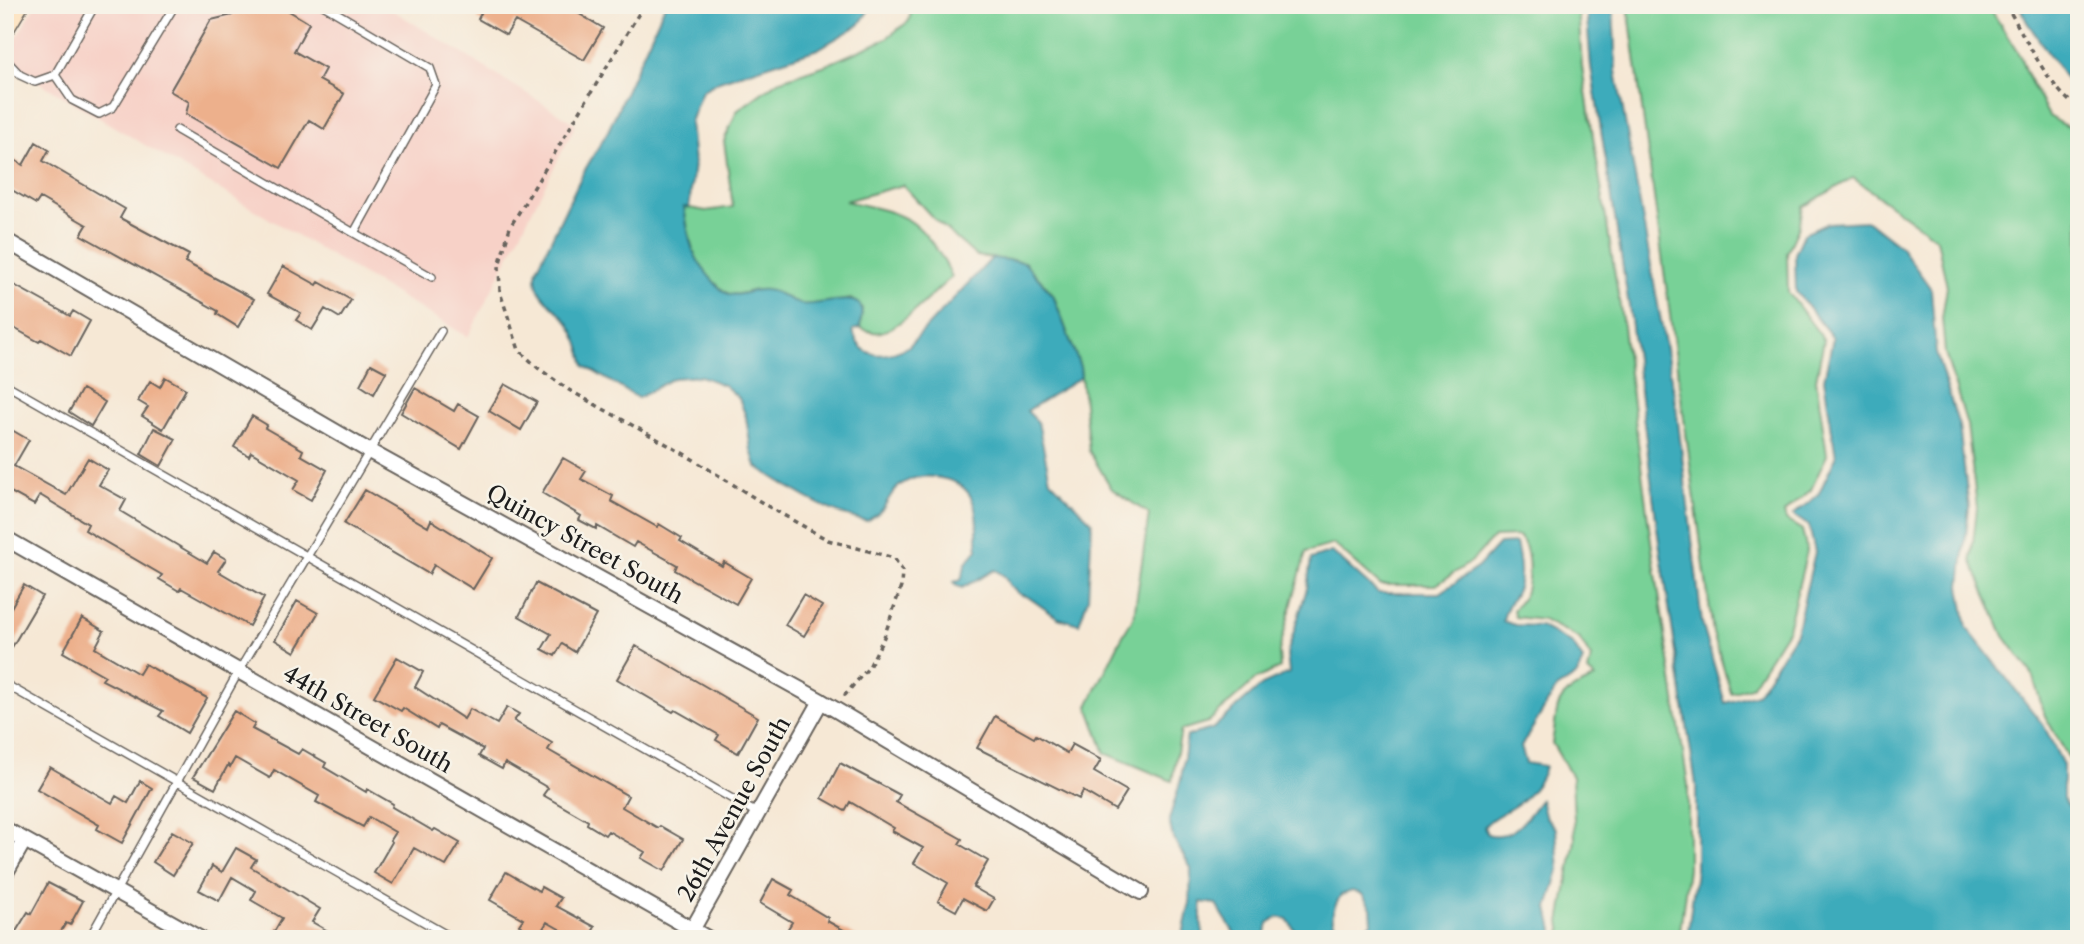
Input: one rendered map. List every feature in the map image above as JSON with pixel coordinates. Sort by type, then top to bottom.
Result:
[{"type":"main road","points":[[5,25],[17,5]]},
{"type":"street","name":"Quincy Street South","points":[[5,240],[369,451],[821,701],[1141,892]]},
{"type":"street","name":"44th Street South","points":[[5,538],[239,671],[689,934],[709,939]]},
{"type":"street","name":"26th Avenue South","points":[[689,934],[821,701]]},
{"type":"street","points":[[5,829],[201,939]]},
{"type":"street","points":[[5,874],[24,841]]},
{"type":"lane","points":[[5,59],[20,75],[36,82],[55,75],[95,5]]},
{"type":"lane","points":[[55,75],[72,100],[99,114],[113,107],[175,5]]},
{"type":"lane","points":[[323,5],[430,68],[436,85],[354,233]]},
{"type":"lane","points":[[177,130],[432,276]]},
{"type":"lane","points":[[89,939],[239,671],[441,331]]},
{"type":"lane","points":[[5,384],[757,813]]},
{"type":"lane","points":[[5,684],[454,939]]},
{"type":"path","points":[[644,5],[510,227],[499,266],[500,292],[519,350],[538,368],[569,390],[685,454],[769,507],[828,540],[894,558],[902,570],[901,587],[869,667],[845,695],[821,701]]},
{"type":"path","points":[[2006,5],[2056,88],[2066,101],[2079,108]]},
{"type":"shaded area","points":[[35,5],[384,5],[576,124],[468,337],[5,62]]},
{"type":"green space","points":[[912,5],[1578,5],[1582,67],[1622,319],[1650,535],[1688,785],[1688,869],[1679,939],[1563,939],[1560,922],[1575,840],[1572,777],[1552,743],[1560,701],[1571,691],[1595,678],[1588,672],[1591,658],[1579,638],[1543,620],[1515,617],[1513,610],[1525,594],[1529,570],[1526,548],[1519,536],[1494,537],[1472,561],[1436,585],[1380,585],[1334,544],[1306,552],[1279,651],[1280,668],[1256,679],[1208,722],[1181,730],[1172,781],[1105,753],[1088,706],[1134,616],[1149,514],[1112,489],[1089,451],[1080,367],[1053,294],[1024,262],[976,256],[932,217],[903,185],[845,201],[889,212],[913,223],[936,248],[952,277],[909,316],[890,328],[881,332],[870,332],[860,328],[862,308],[851,299],[810,306],[767,291],[730,294],[706,273],[692,247],[684,207],[706,211],[733,207],[724,141],[737,111],[778,81],[826,65],[884,40],[909,21]]},
{"type":"green space","points":[[1628,5],[1988,5],[2021,58],[2049,116],[2066,126],[2079,129],[2079,806],[2072,797],[2071,762],[2045,716],[2032,674],[2004,636],[1971,560],[1977,508],[1967,425],[1945,353],[1942,318],[1947,287],[1937,239],[1853,178],[1803,207],[1799,227],[1787,253],[1788,292],[1824,340],[1816,379],[1827,455],[1811,490],[1784,513],[1786,520],[1802,530],[1807,551],[1788,629],[1751,687],[1731,693],[1713,633]]},
{"type":"water","points":[[665,5],[872,5],[859,25],[818,49],[719,81],[702,91],[690,122],[694,163],[689,208],[684,207],[692,249],[707,274],[729,294],[766,290],[800,304],[843,300],[858,303],[862,311],[860,328],[853,330],[856,340],[867,352],[883,355],[909,346],[992,258],[1024,262],[1053,295],[1080,367],[1081,377],[1027,411],[1038,422],[1050,480],[1092,522],[1088,598],[1079,624],[1058,618],[1028,597],[1019,594],[1004,576],[995,570],[962,588],[955,585],[954,582],[961,580],[966,563],[977,550],[974,504],[963,487],[940,478],[913,479],[897,488],[872,518],[867,521],[854,518],[810,499],[756,466],[746,417],[739,398],[724,385],[700,376],[673,378],[638,398],[585,366],[579,344],[569,324],[541,293],[536,278],[537,269],[583,173],[608,131]]},
{"type":"water","points":[[1586,5],[1613,5],[1616,71],[1676,405],[1702,623],[1725,703],[1757,694],[1796,633],[1815,552],[1809,526],[1793,515],[1818,495],[1836,457],[1824,379],[1833,338],[1796,292],[1795,254],[1804,234],[1828,223],[1868,221],[1901,247],[1931,289],[1936,353],[1959,426],[1969,508],[1960,586],[1967,628],[2044,726],[2063,765],[2063,799],[2079,819],[2079,939],[1687,939],[1696,870],[1696,785],[1658,535],[1631,319],[1591,67]]},
{"type":"water","points":[[2019,5],[2079,5],[2079,91],[2072,88],[2027,22]]},
{"type":"water","points":[[1516,543],[1520,566],[1519,584],[1503,621],[1515,625],[1540,626],[1573,644],[1583,660],[1577,675],[1556,689],[1521,747],[1526,763],[1545,766],[1538,783],[1521,801],[1484,827],[1487,834],[1505,834],[1512,831],[1525,820],[1541,799],[1545,816],[1556,829],[1559,870],[1548,908],[1555,939],[1297,939],[1296,932],[1287,919],[1278,917],[1268,923],[1265,939],[1238,939],[1216,904],[1201,902],[1204,939],[1182,939],[1190,902],[1191,868],[1173,838],[1169,820],[1181,779],[1187,736],[1212,729],[1262,685],[1289,673],[1287,654],[1307,588],[1311,559],[1332,552],[1378,593],[1440,593],[1478,567],[1499,544]],"holes":[[[1352,891],[1362,894],[1371,908],[1372,922],[1359,933],[1337,927],[1333,917],[1341,895]]]},
{"type":"building","points":[[238,5],[279,5],[309,23],[294,51],[325,69],[319,80],[344,94],[324,129],[309,120],[281,168],[186,114],[189,102],[170,91],[211,20],[232,15]]},
{"type":"building","points":[[485,5],[564,5],[603,28],[584,60],[515,21],[506,35],[478,19]]},
{"type":"building","points":[[36,142],[49,150],[43,161],[125,209],[120,218],[189,255],[185,262],[254,299],[238,327],[217,314],[218,311],[81,235],[87,225],[40,198],[36,204],[5,186],[5,154],[23,165]]},
{"type":"building","points":[[283,266],[351,300],[340,318],[325,309],[312,330],[296,320],[301,313],[267,294]]},
{"type":"building","points":[[5,280],[70,316],[73,311],[90,321],[71,356],[5,323]]},
{"type":"building","points":[[371,364],[386,372],[374,394],[360,385]]},
{"type":"building","points":[[165,377],[186,389],[163,429],[142,416],[148,407],[138,401],[150,381],[160,387]]},
{"type":"building","points":[[505,384],[537,402],[521,430],[489,411]]},
{"type":"building","points":[[415,388],[454,411],[458,404],[479,416],[461,449],[401,413]]},
{"type":"building","points":[[82,389],[105,402],[91,426],[69,412]]},
{"type":"building","points":[[252,416],[267,425],[265,428],[303,450],[301,455],[327,470],[311,500],[293,490],[299,480],[251,452],[249,456],[234,447]]},
{"type":"building","points":[[5,426],[29,440],[14,466],[66,495],[88,458],[108,470],[99,485],[126,500],[120,511],[207,563],[214,552],[226,559],[218,571],[264,598],[249,626],[181,588],[179,591],[159,579],[162,575],[85,530],[88,524],[40,495],[34,505],[5,489]]},
{"type":"building","points":[[154,428],[176,439],[161,466],[141,454]]},
{"type":"building","points":[[563,458],[586,471],[581,479],[613,496],[611,501],[657,527],[659,524],[682,538],[680,541],[722,566],[724,562],[751,578],[736,604],[675,570],[677,565],[636,542],[633,547],[597,526],[596,529],[579,520],[581,516],[542,493]]},
{"type":"building","points":[[365,490],[428,527],[431,520],[492,558],[473,589],[434,565],[429,574],[344,524]]},
{"type":"building","points":[[536,583],[596,615],[575,652],[562,644],[555,656],[542,649],[551,634],[519,616]]},
{"type":"building","points":[[24,585],[42,596],[5,659],[5,618]]},
{"type":"building","points":[[803,595],[822,606],[804,636],[785,625]]},
{"type":"building","points":[[297,601],[318,613],[295,652],[275,640]]},
{"type":"building","points":[[82,618],[104,631],[95,648],[139,674],[145,664],[207,698],[187,733],[159,716],[163,711],[102,680],[105,676],[63,652]]},
{"type":"building","points":[[636,646],[758,717],[738,753],[716,740],[719,735],[617,679]]},
{"type":"building","points":[[397,657],[423,672],[415,687],[464,719],[470,709],[497,724],[507,707],[519,714],[514,721],[552,743],[548,750],[628,796],[622,807],[683,839],[664,871],[641,858],[645,852],[608,831],[605,835],[587,824],[588,821],[543,795],[548,788],[505,763],[502,769],[479,756],[483,749],[439,725],[437,729],[403,708],[401,711],[374,696]]},
{"type":"building","points":[[234,711],[255,724],[252,729],[298,754],[302,749],[326,763],[324,767],[366,792],[367,789],[433,831],[435,829],[460,843],[446,866],[414,848],[393,884],[374,873],[395,832],[369,817],[363,827],[316,802],[319,796],[274,770],[270,778],[235,758],[215,789],[193,777]]},
{"type":"building","points":[[995,716],[1067,753],[1072,744],[1101,760],[1094,772],[1127,791],[1115,810],[1083,791],[1079,799],[977,748]]},
{"type":"building","points":[[840,763],[900,795],[896,802],[962,839],[959,844],[988,861],[973,887],[994,899],[987,911],[963,898],[956,911],[938,901],[948,883],[914,863],[923,848],[892,831],[894,828],[850,802],[845,811],[822,798]]},
{"type":"building","points":[[50,767],[112,803],[116,796],[128,803],[140,781],[152,788],[122,843],[97,829],[99,825],[37,789]]},
{"type":"building","points":[[172,831],[193,843],[173,875],[153,862]]},
{"type":"building","points":[[236,848],[256,859],[251,867],[320,909],[312,922],[342,939],[286,939],[274,932],[282,918],[251,900],[256,891],[232,877],[219,901],[199,890],[212,866],[222,872]]},
{"type":"building","points":[[506,872],[539,891],[541,887],[561,898],[556,906],[595,927],[588,939],[577,939],[547,922],[538,937],[519,925],[523,919],[490,900]]},
{"type":"building","points":[[773,879],[793,890],[790,895],[828,918],[827,921],[860,939],[798,939],[786,932],[792,922],[760,903]]},
{"type":"building","points":[[48,883],[83,901],[70,925],[66,923],[56,939],[23,939],[15,933],[28,912],[31,914]]}]
